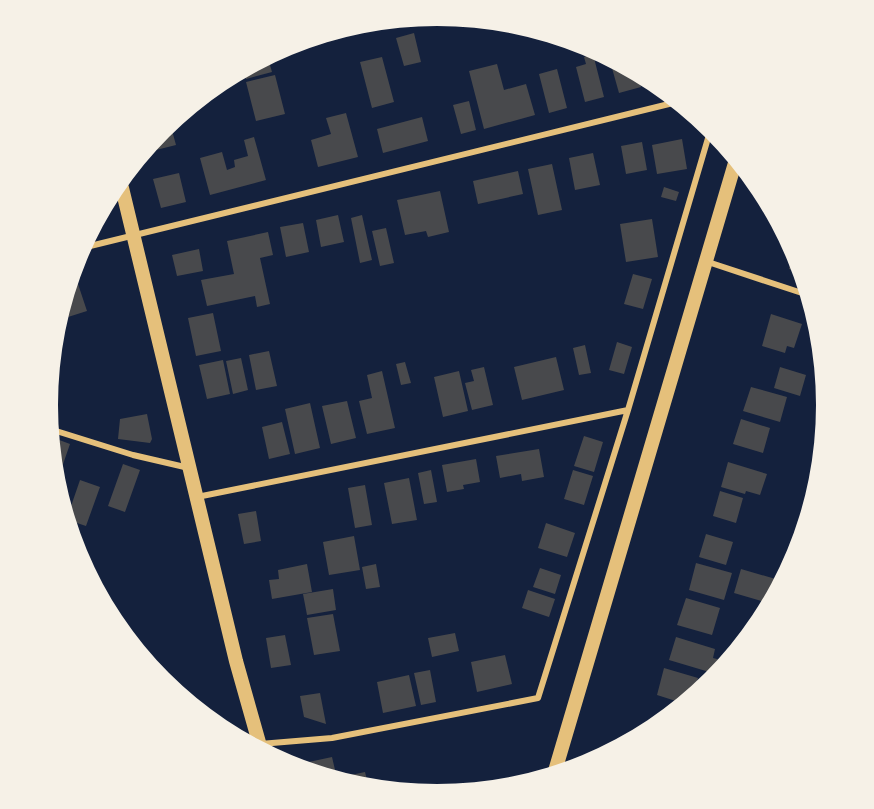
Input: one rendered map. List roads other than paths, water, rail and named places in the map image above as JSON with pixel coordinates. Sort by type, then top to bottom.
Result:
[{"type":"main road","points":[[557,764],[734,169]]},
{"type":"main road","points":[[123,192],[236,662],[258,739]]},
{"type":"street","points":[[93,245],[668,104]]},
{"type":"street","points":[[269,744],[332,738],[538,698],[628,410],[708,140]]},
{"type":"street","points":[[705,261],[799,292]]},
{"type":"street","points":[[197,497],[628,410]]},
{"type":"street","points":[[59,432],[190,468]]}]
